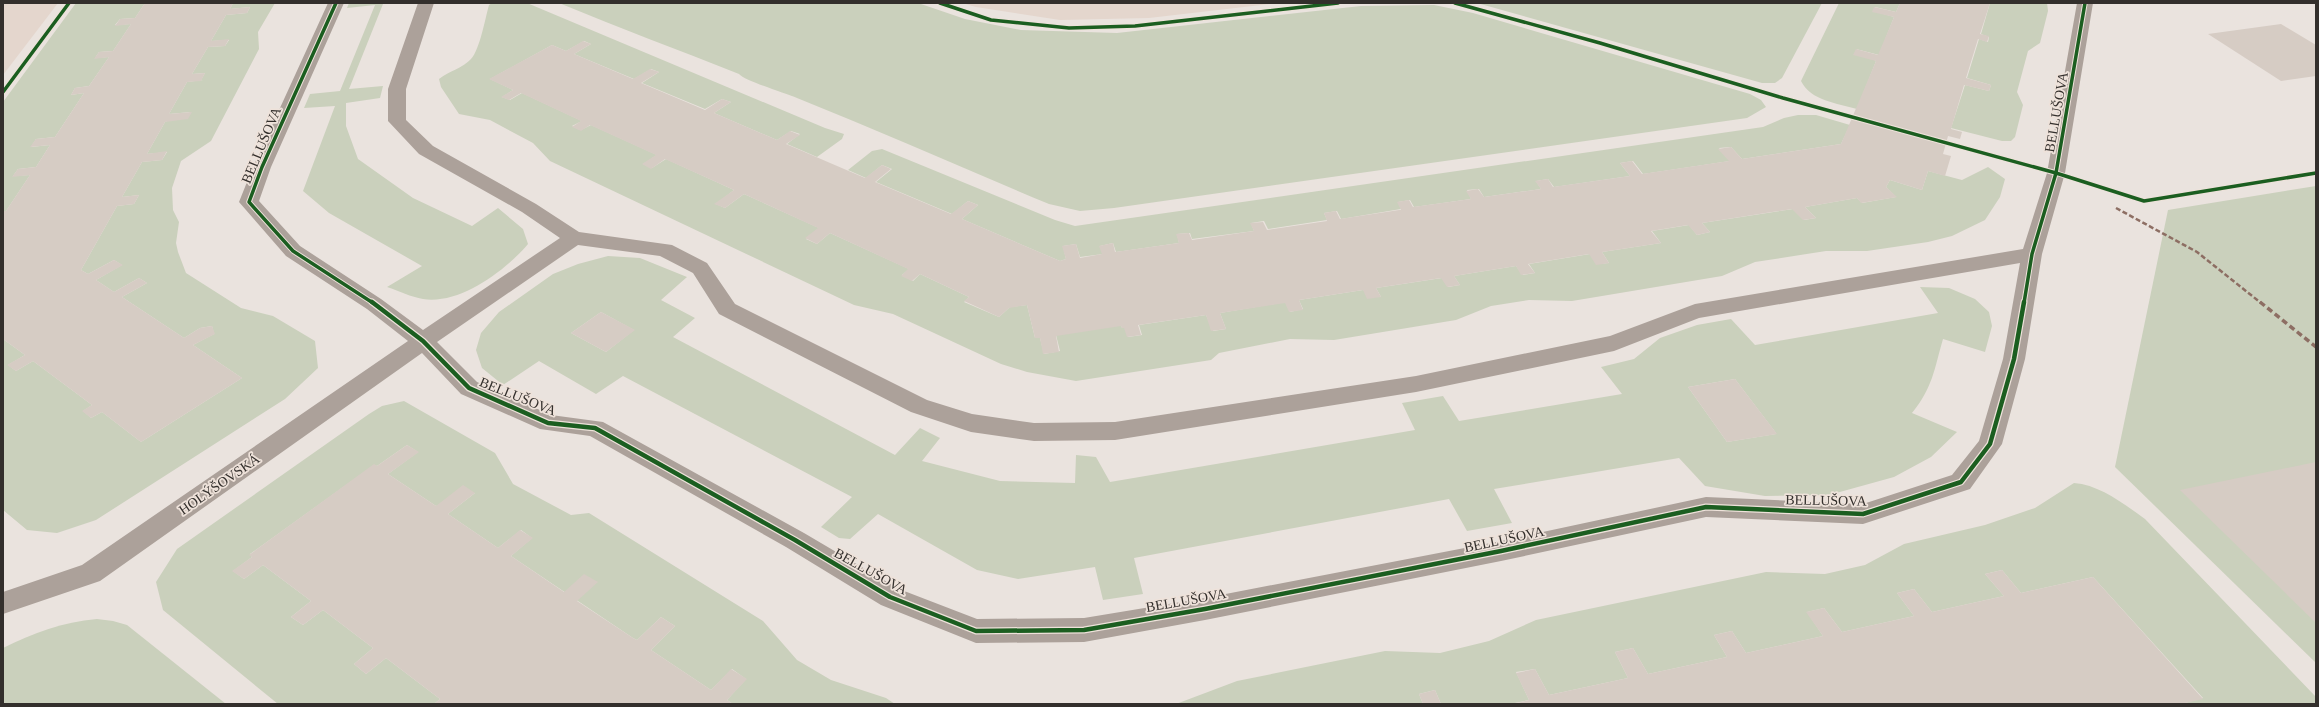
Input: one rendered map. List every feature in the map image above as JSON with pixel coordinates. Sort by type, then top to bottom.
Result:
[{"type":"street","name":"BELLUŠOVA","points":[[336,3],[262,167],[249,202],[293,251],[374,304],[423,341],[469,388],[548,423],[595,428],[795,540],[890,597],[976,631],[1084,630],[1204,609],[1501,551],[1706,507],[1863,514],[1961,482],[1990,444],[2014,359],[2032,254],[2056,173],[2085,3]]},
{"type":"street","points":[[426,3],[397,90],[397,121],[426,150],[529,208],[574,238],[665,250],[700,268],[727,309],[919,406],[971,423],[1034,432],[1102,432],[1137,428],[1416,384],[1614,343],[1695,311],[2032,254]]},
{"type":"street","points":[[423,341],[574,238]]},
{"type":"street","name":"HOLÝŠOVSKÁ","points":[[3,603],[91,574],[423,341]]},
{"type":"shaded area","points":[[3,3],[58,3],[3,75]]},
{"type":"shaded area","points":[[962,3],[1278,3],[1149,18],[1060,20],[976,7]]},
{"type":"green space","points":[[76,3],[145,3],[135,18],[120,19],[115,25],[131,24],[113,51],[99,52],[95,58],[109,57],[89,86],[75,88],[71,95],[84,93],[55,137],[36,139],[31,147],[50,145],[36,167],[18,169],[13,176],[30,175],[6,211],[3,211],[3,102]]},
{"type":"green space","points":[[233,3],[275,3],[258,32],[259,49],[211,141],[181,161],[172,188],[173,210],[179,222],[176,243],[178,252],[186,273],[241,308],[273,316],[315,341],[318,368],[285,399],[96,520],[57,533],[27,530],[3,510],[3,339],[25,355],[8,365],[16,371],[33,361],[92,405],[83,411],[91,418],[102,412],[141,442],[242,378],[193,345],[214,334],[212,326],[200,328],[184,338],[122,297],[147,283],[139,278],[114,292],[96,280],[122,265],[114,260],[88,274],[81,270],[117,206],[134,204],[139,195],[122,197],[142,162],[162,160],[167,152],[147,154],[165,122],[191,112],[169,114],[187,82],[203,80],[201,80],[205,73],[192,74],[208,47],[225,46],[229,40],[211,41],[226,15],[247,13],[250,7],[230,9]]},
{"type":"green space","points":[[349,3],[389,3],[383,4],[349,89],[383,86],[380,98],[346,103],[346,126],[358,159],[413,198],[472,226],[498,208],[523,229],[528,244],[519,254],[481,284],[452,297],[423,299],[387,287],[422,266],[329,213],[303,191],[335,106],[304,108],[310,94],[340,91],[375,5],[347,8]]},
{"type":"green space","points":[[492,3],[527,3],[825,128],[844,134],[842,139],[817,157],[787,144],[800,134],[791,131],[777,140],[714,113],[731,102],[722,99],[705,109],[642,83],[659,72],[651,69],[634,79],[574,54],[591,44],[584,41],[566,51],[552,45],[490,79],[513,90],[502,97],[510,100],[522,93],[582,121],[572,126],[581,130],[591,125],[657,155],[643,164],[652,168],[666,159],[734,190],[716,204],[725,208],[744,194],[819,228],[806,239],[817,244],[830,233],[909,269],[902,275],[913,281],[920,274],[969,297],[964,302],[999,317],[1010,307],[1027,305],[1035,338],[1040,338],[1044,354],[1060,351],[1056,335],[1121,325],[1122,328],[1125,328],[1128,337],[1142,335],[1139,325],[1206,315],[1213,331],[1226,329],[1220,313],[1286,302],[1290,312],[1303,309],[1299,300],[1363,290],[1381,297],[1376,288],[1442,278],[1448,287],[1460,285],[1454,276],[1516,266],[1523,275],[1535,273],[1529,264],[1590,254],[1597,264],[1609,263],[1602,252],[1661,243],[1652,231],[1689,225],[1697,235],[1710,232],[1702,223],[1793,209],[1804,220],[1816,218],[1805,207],[1857,198],[1862,203],[1896,197],[1886,187],[1890,180],[1922,190],[1928,171],[1962,180],[1988,167],[2005,179],[2000,197],[1985,220],[1952,236],[1928,242],[1867,251],[1826,251],[1755,262],[1722,276],[1572,301],[1529,300],[1491,306],[1456,320],[1334,340],[1290,339],[1219,353],[1211,360],[1076,381],[1027,372],[1001,364],[893,314],[854,305],[550,161],[533,143],[490,120],[459,114],[441,87],[439,79],[464,65],[471,59],[480,41],[489,5]]},
{"type":"green space","points":[[559,3],[918,3],[965,19],[1021,30],[1117,33],[1361,6],[1434,5],[1473,13],[1750,94],[1761,100],[1766,107],[1747,118],[1114,208],[1080,211],[1049,204],[892,137],[757,83],[739,74]]},
{"type":"green space","points":[[1477,3],[1822,3],[1782,78],[1775,83],[1762,83]]},
{"type":"green space","points":[[1839,3],[1900,3],[1896,12],[1875,7],[1873,11],[1894,17],[1879,55],[1856,49],[1876,61],[1857,109],[1833,103],[1818,97],[1805,88],[1801,81]]},
{"type":"green space","points":[[1990,3],[2047,3],[2048,11],[2040,43],[2028,51],[2017,92],[2023,105],[2015,137],[2011,141],[2002,141],[1951,128],[1965,85],[1989,91],[1991,85],[1967,78],[1979,39],[1988,42],[1989,37],[1981,34]]},
{"type":"green space","points":[[1798,115],[1816,115],[1850,125],[1841,144],[1742,159],[1731,147],[1719,148],[1730,161],[1643,174],[1633,161],[1620,163],[1630,176],[1554,187],[1548,179],[1536,181],[1541,189],[1484,197],[1479,189],[1467,190],[1471,199],[1414,207],[1410,200],[1398,202],[1401,209],[1341,219],[1337,211],[1324,213],[1327,220],[1268,229],[1264,221],[1251,223],[1254,231],[1192,239],[1190,233],[1177,234],[1179,243],[1116,252],[1113,243],[1100,246],[1103,254],[1080,257],[1076,244],[1063,246],[1066,259],[1060,261],[962,219],[978,205],[968,201],[952,214],[876,182],[892,169],[882,165],[866,178],[848,170],[872,151],[882,149],[1055,220],[1075,226],[1763,127],[1784,118]]},
{"type":"green space","points":[[2316,186],[2316,663],[2115,467],[2168,210]]},
{"type":"green space","points":[[608,256],[640,258],[687,277],[661,300],[695,318],[673,337],[895,455],[920,428],[940,438],[922,461],[1000,481],[1075,483],[1076,455],[1096,457],[1110,482],[1415,430],[1402,403],[1443,396],[1459,421],[1622,394],[1601,367],[1634,359],[1660,338],[1697,325],[1731,319],[1755,345],[1938,313],[1920,287],[1949,288],[1975,299],[1989,312],[1992,326],[1985,352],[1943,339],[1929,386],[1912,413],[1957,432],[1931,457],[1894,477],[1829,495],[1765,496],[1705,486],[1679,458],[1494,489],[1512,523],[1467,531],[1449,499],[1134,558],[1143,594],[1103,600],[1095,567],[1018,579],[977,570],[878,514],[850,539],[839,538],[821,527],[852,497],[623,376],[596,394],[539,361],[503,385],[482,368],[476,350],[481,333],[499,312],[553,274],[578,264]],"holes":[[[601,312],[634,330],[606,352],[571,333]],[[1735,379],[1776,433],[1776,434],[1727,442],[1688,387]]]},
{"type":"green space","points":[[404,401],[495,453],[513,484],[571,515],[589,513],[763,621],[797,660],[831,680],[886,698],[895,704],[733,704],[727,700],[746,679],[732,669],[711,690],[651,650],[675,626],[661,617],[637,640],[633,638],[511,556],[532,538],[521,530],[498,548],[448,514],[475,493],[436,506],[388,474],[418,452],[407,445],[377,466],[374,465],[250,554],[252,557],[233,571],[244,579],[263,565],[311,601],[291,617],[303,625],[323,610],[373,648],[354,664],[366,674],[386,658],[440,699],[434,704],[278,704],[163,610],[156,582],[177,549],[369,414],[382,406]]},
{"type":"green space","points":[[2074,483],[2093,487],[2102,491],[2145,519],[2316,697],[2316,704],[2181,704],[2203,698],[2093,577],[2021,593],[2002,570],[1985,574],[2004,596],[1932,612],[1914,589],[1897,593],[1914,616],[1842,632],[1824,608],[1807,612],[1823,636],[1746,653],[1732,631],[1714,635],[1727,657],[1648,674],[1633,648],[1615,652],[1628,678],[1549,695],[1535,669],[1516,672],[1529,700],[1510,704],[1441,704],[1435,690],[1419,694],[1423,704],[1176,704],[1237,681],[1385,651],[1440,653],[1489,641],[1536,620],[1766,572],[1825,574],[1865,565],[1904,544],[1985,525],[2035,508]]},
{"type":"green space","points":[[97,619],[127,625],[226,704],[3,704],[3,648],[48,629],[84,620]]},
{"type":"building","points":[[145,3],[233,3],[230,9],[250,7],[247,13],[226,15],[211,41],[229,39],[225,46],[208,47],[192,74],[205,73],[201,81],[187,82],[169,114],[192,112],[188,119],[165,122],[147,154],[167,151],[162,160],[142,162],[122,197],[139,195],[134,204],[117,206],[81,270],[88,274],[114,260],[123,265],[96,280],[114,292],[139,278],[147,283],[122,297],[184,338],[200,328],[212,326],[215,334],[193,345],[242,378],[141,442],[102,412],[91,418],[82,411],[92,405],[33,361],[16,371],[7,365],[25,355],[3,339],[3,211],[6,211],[30,175],[12,177],[18,169],[36,167],[50,145],[30,147],[36,139],[55,137],[84,93],[71,95],[75,88],[89,86],[109,57],[94,59],[99,52],[113,51],[131,24],[115,26],[120,19],[135,18]]},
{"type":"building","points":[[1900,3],[1990,3],[1980,34],[1989,36],[1987,42],[1978,39],[1966,78],[1991,85],[1989,91],[1964,85],[1951,129],[1962,132],[1960,139],[1948,136],[1943,154],[1951,156],[1945,176],[1928,171],[1922,190],[1890,180],[1886,187],[1897,197],[1861,203],[1857,198],[1805,207],[1816,218],[1803,220],[1792,209],[1702,223],[1710,232],[1697,235],[1688,225],[1651,231],[1661,243],[1602,252],[1609,263],[1596,265],[1589,254],[1528,264],[1535,273],[1521,275],[1516,266],[1454,276],[1460,285],[1447,287],[1441,278],[1376,288],[1381,297],[1367,299],[1363,290],[1299,300],[1303,310],[1289,312],[1285,303],[1220,313],[1226,329],[1211,331],[1206,315],[1138,325],[1141,335],[1127,337],[1124,328],[1121,326],[1056,336],[1059,352],[1043,354],[1040,338],[1035,338],[1027,305],[1009,308],[999,317],[964,301],[969,297],[920,274],[912,281],[901,276],[908,269],[830,233],[817,244],[805,238],[818,228],[744,194],[725,208],[714,204],[734,190],[665,159],[651,169],[642,164],[656,155],[590,125],[581,131],[572,127],[581,121],[521,93],[509,100],[501,97],[513,90],[489,79],[552,45],[566,51],[583,41],[591,44],[574,54],[633,79],[650,69],[659,72],[641,83],[705,110],[722,99],[731,102],[714,113],[777,140],[790,131],[800,135],[786,144],[865,178],[882,165],[891,169],[875,182],[951,214],[968,201],[978,205],[962,219],[1060,261],[1066,259],[1062,246],[1076,244],[1080,258],[1102,254],[1099,246],[1113,243],[1115,252],[1179,243],[1176,234],[1189,233],[1192,240],[1254,231],[1250,223],[1263,222],[1267,230],[1327,221],[1324,213],[1336,211],[1340,219],[1401,210],[1397,202],[1409,200],[1413,207],[1471,199],[1466,191],[1478,189],[1484,197],[1541,189],[1535,181],[1548,179],[1553,187],[1630,176],[1620,163],[1632,161],[1642,174],[1729,161],[1718,149],[1731,147],[1742,159],[1841,144],[1876,61],[1853,55],[1856,49],[1878,55],[1894,17],[1872,12],[1874,7],[1896,12]]},
{"type":"building","points":[[2281,24],[2316,45],[2316,76],[2281,81],[2208,34]]},
{"type":"building","points":[[601,312],[635,330],[606,352],[571,333]]},
{"type":"building","points":[[1735,379],[1777,434],[1727,442],[1688,387]]},
{"type":"building","points":[[407,445],[419,452],[388,474],[436,506],[463,485],[475,493],[448,514],[498,548],[520,530],[533,538],[511,556],[564,592],[584,574],[598,582],[577,601],[633,638],[637,640],[661,617],[675,626],[651,650],[711,690],[731,669],[747,679],[727,700],[733,704],[434,704],[440,699],[386,658],[366,674],[354,664],[373,648],[323,610],[303,625],[291,617],[311,601],[263,565],[244,579],[232,571],[252,557],[249,555],[374,464],[377,466]]},
{"type":"building","points":[[2316,462],[2316,623],[2180,490]]},
{"type":"building","points":[[2002,570],[2021,593],[2093,577],[2203,699],[2181,704],[1513,704],[1529,700],[1516,673],[1535,669],[1549,695],[1628,678],[1615,652],[1633,648],[1648,674],[1727,657],[1714,635],[1732,631],[1746,653],[1823,636],[1806,612],[1824,608],[1842,632],[1914,616],[1897,593],[1914,589],[1932,612],[2004,596],[1985,574]]},
{"type":"building","points":[[1435,690],[1441,704],[1423,704],[1419,694]]},
{"type":"marked path","points":[[2116,208],[2197,252],[2316,347]]},
{"type":"cycle path","points":[[3,92],[69,3]]},
{"type":"cycle path","points":[[336,3],[262,167],[249,202],[293,251],[374,304],[423,341],[469,388],[548,423],[595,428],[795,540],[890,597],[976,631],[1084,630],[1205,609],[1501,551],[1706,507],[1863,514],[1961,482],[1990,444],[2014,359],[2032,254],[2056,173],[2085,3]]},
{"type":"cycle path","points":[[940,3],[991,20],[1069,28],[1135,26],[1338,3]]},
{"type":"cycle path","points":[[1455,3],[1600,43],[1783,98],[2056,173],[2144,201],[2316,173]]}]
